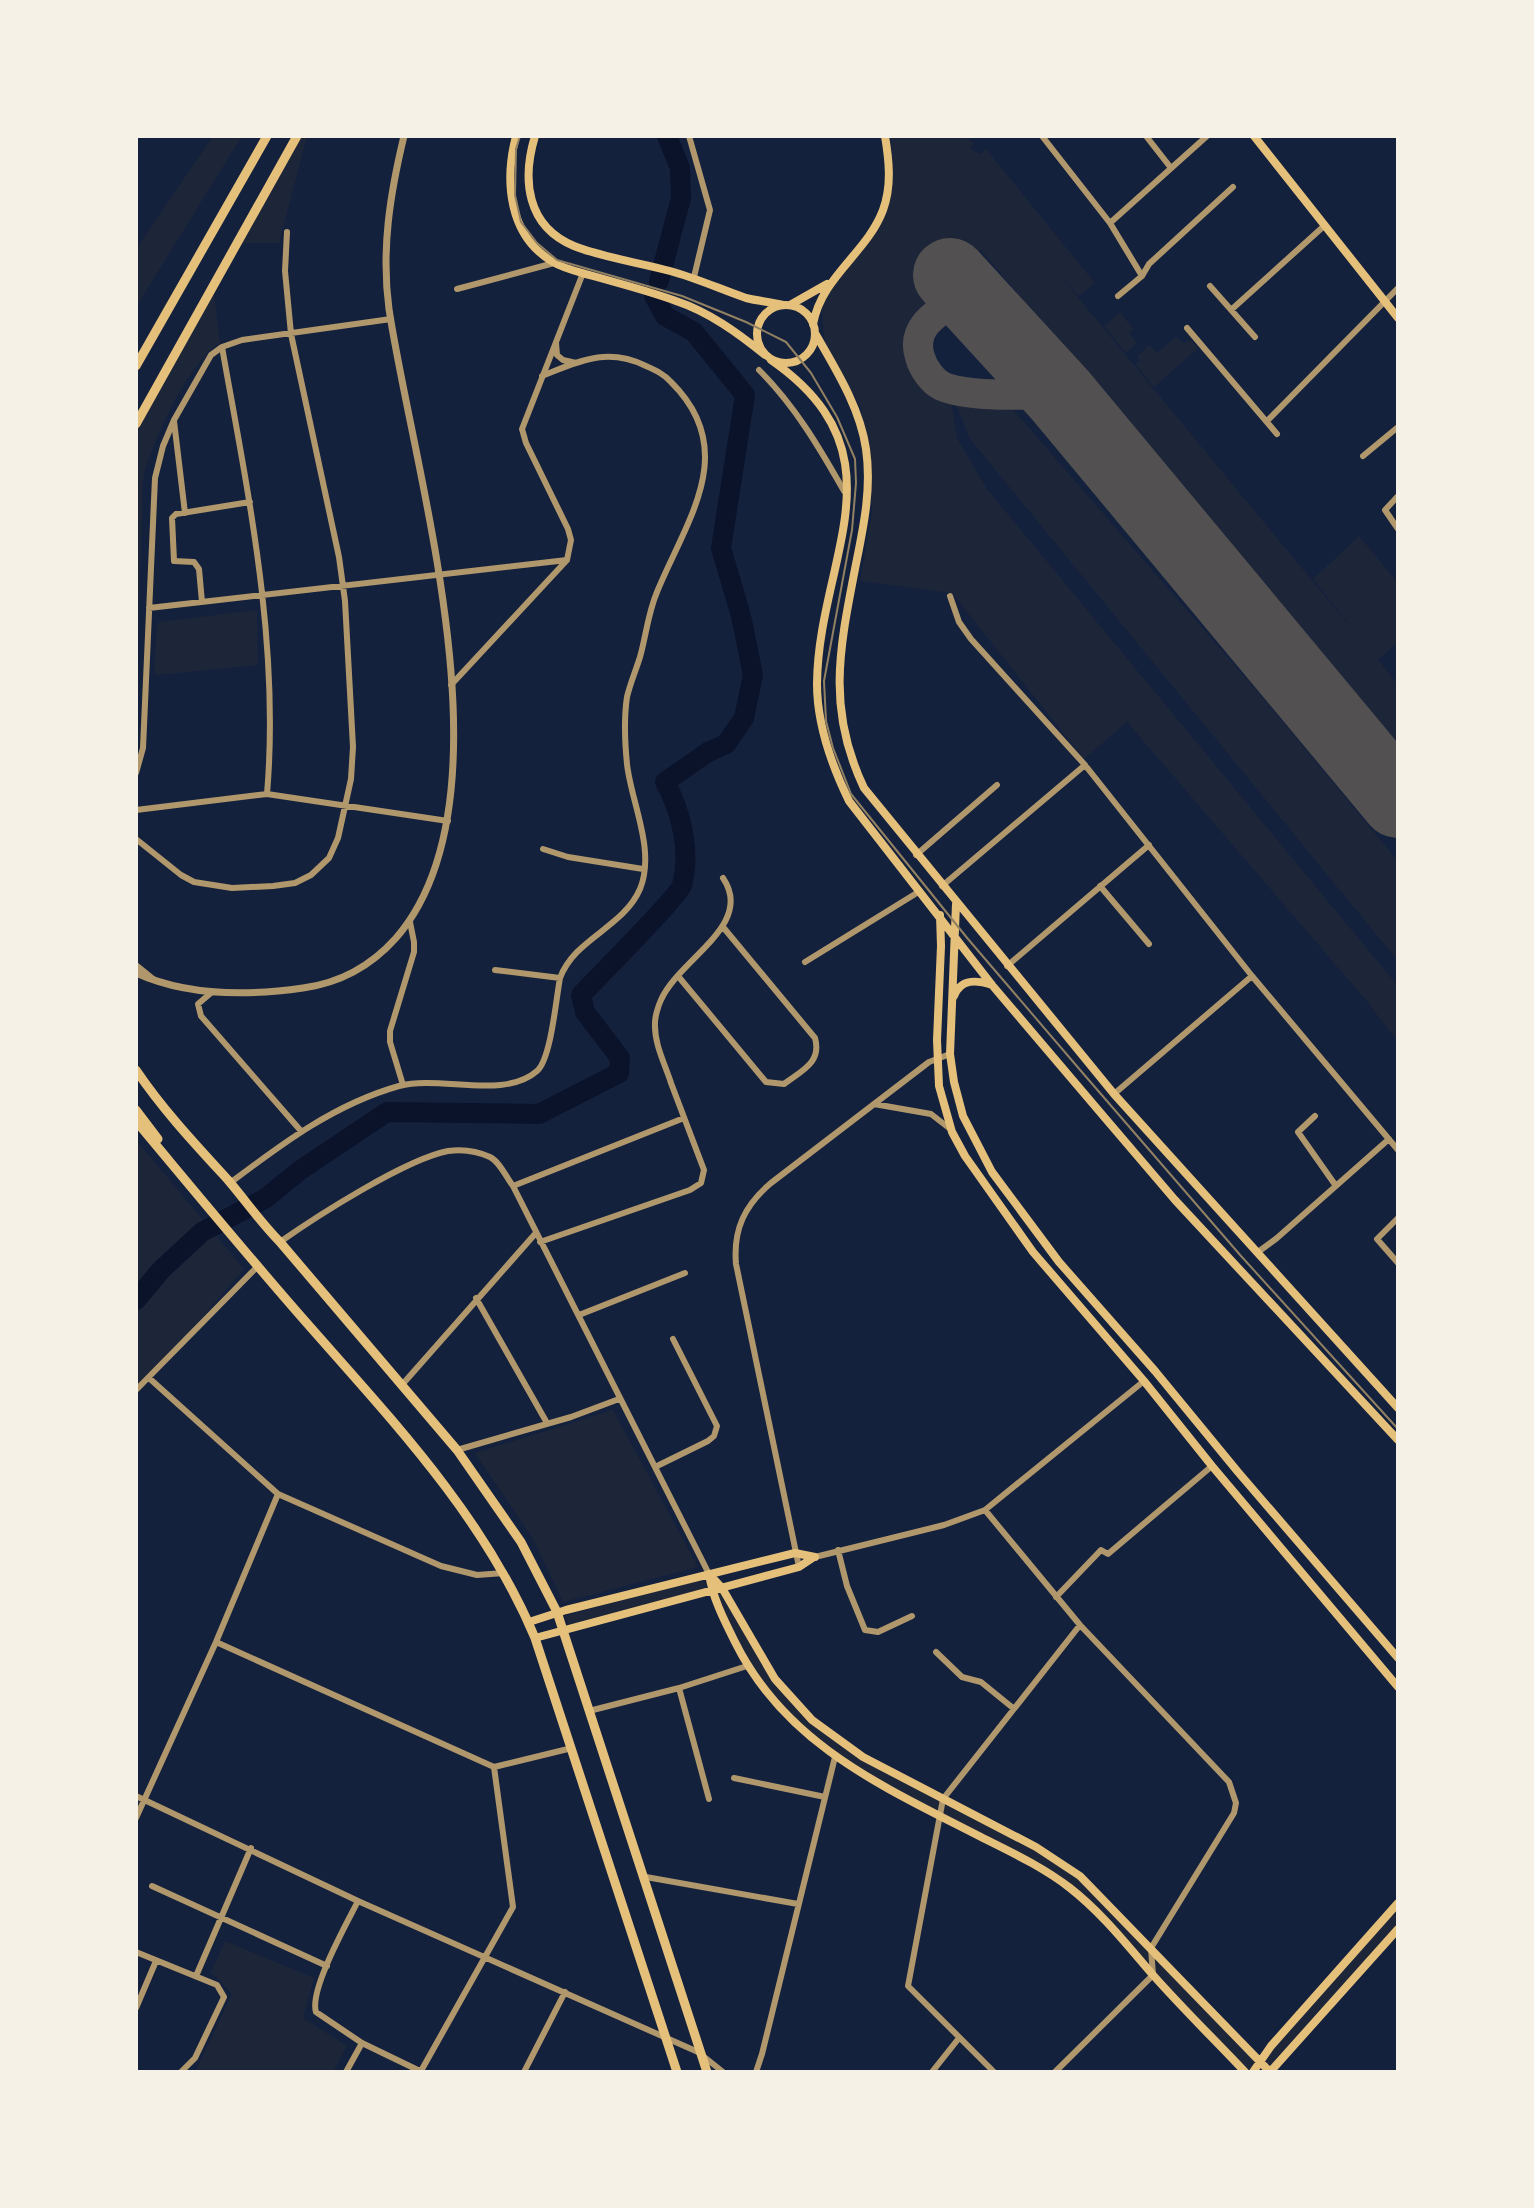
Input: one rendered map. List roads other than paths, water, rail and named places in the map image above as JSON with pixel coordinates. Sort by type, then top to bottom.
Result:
[{"type":"main road","points":[[136,366],[267,136]]},
{"type":"main road","points":[[136,424],[297,136]]},
{"type":"main road","points":[[516,136],[512,148],[510,195],[517,223],[532,246],[554,263],[678,301],[711,317],[805,386],[827,414],[843,456],[849,499],[818,660],[817,686],[820,720],[834,768],[849,801],[992,985],[1175,1200],[1398,1440]]},
{"type":"main road","points":[[535,136],[527,175],[529,194],[539,216],[552,232],[575,247],[694,277],[750,299],[786,305],[806,313],[844,386],[866,446],[865,525],[838,674],[843,732],[852,763],[864,788],[1114,1094],[1398,1408]]},
{"type":"main road","points":[[831,282],[767,312],[758,325],[757,341],[768,357],[784,364],[800,360],[812,346],[819,302],[831,282],[869,236],[883,210],[889,178],[885,136]]},
{"type":"main road","points":[[1254,136],[1398,318]]},
{"type":"main road","points":[[956,903],[950,1054],[957,1100],[973,1140],[1000,1184],[1074,1279],[1398,1658]]},
{"type":"main road","points":[[939,915],[941,946],[937,1057],[942,1098],[952,1132],[995,1200],[1064,1289],[1398,1687]]},
{"type":"main road","points":[[952,1001],[956,990],[968,982],[992,985]]},
{"type":"main road","points":[[136,1070],[159,1104],[457,1450],[521,1542],[565,1630],[589,1711],[646,1877],[698,2052],[707,2072]]},
{"type":"main road","points":[[136,1079],[201,1160],[222,1174]]},
{"type":"main road","points":[[136,1110],[182,1170],[191,1189]]},
{"type":"main road","points":[[136,1121],[257,1267],[418,1452],[448,1490],[504,1573],[535,1638],[677,2072]]},
{"type":"main road","points":[[1064,1289],[1074,1279]]},
{"type":"main road","points":[[529,1622],[557,1612],[795,1553],[815,1557]]},
{"type":"main road","points":[[535,1638],[799,1567],[815,1557]]},
{"type":"main road","points":[[709,1574],[775,1679],[812,1720],[863,1757],[1036,1847],[1080,1876],[1270,2072],[1398,1929]]},
{"type":"main road","points":[[717,1589],[747,1666],[780,1709],[805,1733],[835,1757],[1031,1862],[1069,1887],[1116,1932],[1245,2072]]},
{"type":"main road","points":[[1253,2072],[1259,2060],[1396,1910]]},
{"type":"street","points":[[136,973],[156,981],[212,992],[281,991],[341,979],[383,952],[410,922],[439,862],[448,821],[454,768],[451,685],[440,574],[391,319],[385,248],[387,216],[404,136]]},
{"type":"street","points":[[689,136],[710,210],[694,277]]},
{"type":"street","points":[[1042,136],[1110,223],[1142,276]]},
{"type":"street","points":[[1146,136],[1171,168]]},
{"type":"street","points":[[1110,223],[1207,136]]},
{"type":"street","points":[[1118,296],[1233,187]]},
{"type":"street","points":[[701,205],[706,191]]},
{"type":"street","points":[[1231,310],[1324,226]]},
{"type":"street","points":[[136,839],[194,882],[232,888],[295,883],[323,866],[334,850],[346,805],[353,747],[343,586],[291,334],[285,271],[287,232]]},
{"type":"street","points":[[457,289],[554,263]]},
{"type":"street","points":[[451,685],[567,560],[571,540],[568,529],[532,457],[522,429],[583,273]]},
{"type":"street","points":[[1210,286],[1255,337]]},
{"type":"street","points":[[1267,421],[1398,288]]},
{"type":"street","points":[[136,773],[143,748],[155,478],[174,420],[211,355],[222,347],[242,340],[391,319]]},
{"type":"street","points":[[1187,328],[1277,434]]},
{"type":"street","points":[[556,342],[557,355],[576,363]]},
{"type":"street","points":[[222,347],[263,595],[271,717],[267,794]]},
{"type":"street","points":[[230,1183],[301,1131],[348,1105],[403,1085],[519,1083],[539,1070],[548,1055],[560,978],[574,953],[628,908],[640,888],[644,842],[627,766],[627,698],[655,596],[682,543],[701,490],[705,451],[700,426],[686,396],[664,374],[636,361],[608,354],[542,376]]},
{"type":"street","points":[[759,370],[782,393],[815,440],[849,499]]},
{"type":"street","points":[[174,420],[185,513]]},
{"type":"street","points":[[1363,456],[1398,427]]},
{"type":"street","points":[[1398,496],[1385,510],[1398,529]]},
{"type":"street","points":[[202,602],[199,569],[194,562],[174,561],[172,518],[176,514],[250,502]]},
{"type":"street","points":[[149,608],[567,560]]},
{"type":"street","points":[[950,596],[959,622],[971,639],[1085,765],[1252,976],[1398,1150]]},
{"type":"street","points":[[942,886],[1085,765]]},
{"type":"street","points":[[916,855],[997,785]]},
{"type":"street","points":[[136,810],[267,794],[448,821]]},
{"type":"street","points":[[1007,966],[1149,845]]},
{"type":"street","points":[[543,849],[568,857],[643,869]]},
{"type":"street","points":[[540,1242],[690,1190],[701,1183],[704,1170],[658,1047],[654,1022],[662,998],[723,927],[732,904],[723,878]]},
{"type":"street","points":[[1100,886],[1149,944]]},
{"type":"street","points":[[805,962],[920,891]]},
{"type":"street","points":[[403,1085],[390,1042],[390,1031],[414,952],[410,922]]},
{"type":"street","points":[[678,976],[766,1082],[784,1084],[811,1064],[818,1048],[815,1038],[723,927]]},
{"type":"street","points":[[136,965],[156,981]]},
{"type":"street","points":[[495,970],[560,978]]},
{"type":"street","points":[[1114,1094],[1252,976]]},
{"type":"street","points":[[212,992],[198,1004],[201,1016],[301,1131]]},
{"type":"street","points":[[799,1567],[736,1264],[736,1236],[741,1219],[756,1196],[937,1057],[950,1054]]},
{"type":"street","points":[[874,1104],[931,1114],[944,1121],[952,1132]]},
{"type":"street","points":[[1315,1116],[1298,1132],[1336,1186]]},
{"type":"street","points":[[513,1186],[684,1118]]},
{"type":"street","points":[[1258,1252],[1389,1139]]},
{"type":"street","points":[[280,1242],[388,1177],[447,1151],[463,1150],[494,1159],[513,1186],[709,1574]]},
{"type":"street","points":[[1398,1218],[1377,1239],[1398,1263]]},
{"type":"street","points":[[401,1386],[535,1234]]},
{"type":"street","points":[[136,1390],[257,1267]]},
{"type":"street","points":[[579,1315],[685,1273]]},
{"type":"street","points":[[476,1298],[547,1423]]},
{"type":"street","points":[[655,1467],[708,1441],[714,1436],[717,1426],[673,1339]]},
{"type":"street","points":[[815,1557],[944,1525],[985,1510],[1155,1371]]},
{"type":"street","points":[[149,1378],[278,1494],[441,1566],[477,1575],[504,1573]]},
{"type":"street","points":[[457,1450],[619,1399]]},
{"type":"street","points":[[1056,1597],[1101,1550],[1108,1554],[1212,1466]]},
{"type":"street","points":[[136,1818],[216,1642],[278,1494]]},
{"type":"street","points":[[985,1510],[1080,1625],[1229,1782],[1236,1803],[1234,1813],[1151,1948],[1153,1975],[1055,2072]]},
{"type":"street","points":[[838,1550],[847,1586],[865,1630],[878,1632],[912,1616]]},
{"type":"street","points":[[994,2072],[908,1986],[939,1815],[943,1799],[1080,1625]]},
{"type":"street","points":[[216,1642],[494,1767],[572,1748]]},
{"type":"street","points":[[936,1652],[964,1679],[981,1682],[1013,1708]]},
{"type":"street","points":[[589,1711],[679,1688],[747,1666]]},
{"type":"street","points":[[679,1688],[709,1799]]},
{"type":"street","points":[[756,2072],[835,1757]]},
{"type":"street","points":[[358,1901],[327,1966],[314,2003],[316,2012],[362,2043],[422,2072],[514,1903],[494,1767]]},
{"type":"street","points":[[734,1778],[825,1797]]},
{"type":"street","points":[[136,1796],[358,1901],[664,2036],[698,2052],[723,2072]]},
{"type":"street","points":[[196,1976],[251,1848]]},
{"type":"street","points":[[646,1877],[798,1904]]},
{"type":"street","points":[[152,1886],[327,1966]]},
{"type":"street","points":[[136,1952],[217,1985],[224,1997],[195,2058],[181,2072]]},
{"type":"street","points":[[136,2008],[156,1961]]},
{"type":"street","points":[[524,2072],[565,1992]]},
{"type":"street","points":[[932,2072],[959,2038]]},
{"type":"street","points":[[346,2072],[362,2043]]},
{"type":"waterway","points":[[659,281],[681,198],[680,168],[667,136]]},
{"type":"waterway","points":[[136,1300],[161,1270],[202,1232],[266,1198],[299,1171],[387,1112],[539,1114],[619,1073],[620,1058],[585,1012],[581,995],[682,885],[685,872],[683,832],[665,782],[708,752],[726,744],[744,718],[753,675],[741,616],[721,548],[745,395],[694,332],[665,316],[654,296]]},
{"type":"tram line","points":[[520,136],[516,149],[515,195],[521,222],[537,243],[557,260],[682,296],[746,322],[786,342],[811,373],[837,417],[855,459],[852,530],[824,681],[826,721],[851,794],[968,939],[1081,1071],[1241,1256],[1398,1429]]}]
